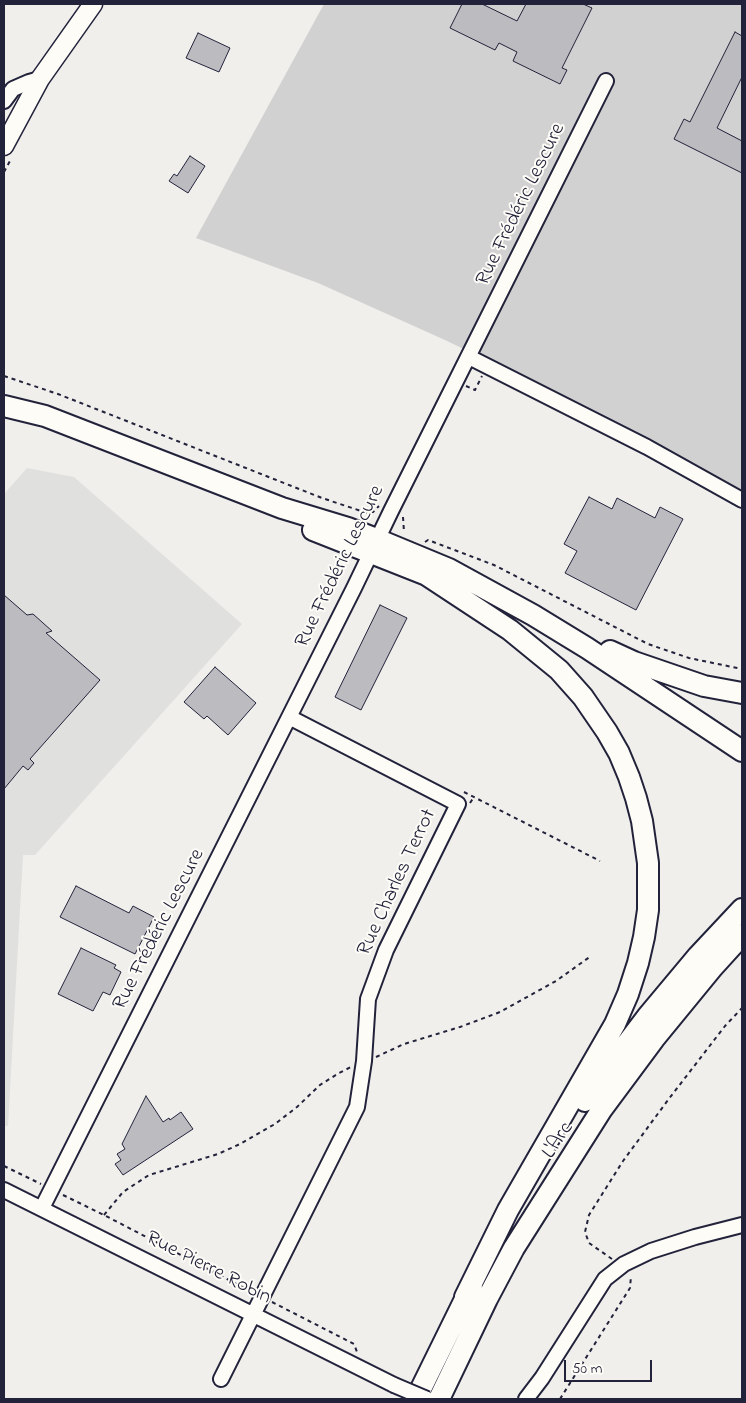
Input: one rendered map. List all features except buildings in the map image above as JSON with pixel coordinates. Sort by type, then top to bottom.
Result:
[{"type":"highway","points":[[4,406],[45,416],[282,508],[348,528],[374,546]]},
{"type":"highway","points":[[4,418],[79,439],[288,520],[306,523],[367,543],[428,568],[556,639],[742,762]]},
{"type":"highway","points":[[428,568],[449,569],[533,615],[587,648],[742,751]]},
{"type":"highway","points":[[428,568],[516,634],[559,670],[583,696],[619,753],[629,777],[642,821],[648,863],[648,910],[636,970],[628,994],[618,1017],[508,1210],[465,1297]]},
{"type":"highway","points":[[533,615],[634,662],[704,686],[742,692]]},
{"type":"highway","name":"L'Arc","points":[[416,1399],[465,1297],[496,1239],[598,1080],[653,1009],[698,956],[742,909]]},
{"type":"highway","name":"L'Arc","points":[[439,1399],[514,1248],[602,1109],[654,1039],[742,935]]},
{"type":"main road","points":[[4,146],[40,79],[93,4]]},
{"type":"street","points":[[4,100],[13,89],[40,79]]},
{"type":"street","name":"Rue Frédéric Lescure","points":[[42,1208],[606,82]]},
{"type":"street","points":[[469,356],[647,447],[742,500]]},
{"type":"street","name":"Rue Charles Terrot","points":[[221,1379],[357,1107],[364,1061],[368,999],[383,958],[458,804],[289,717]]},
{"type":"street","name":"Rue Pierre Robin","points":[[4,1190],[394,1385],[427,1399]]},
{"type":"street","points":[[526,1399],[535,1390],[605,1279],[624,1264],[651,1251],[742,1225]]},
{"type":"path","points":[[469,806],[474,797]]},
{"type":"path","points":[[104,1215],[124,1192],[149,1175],[218,1154],[240,1144],[275,1124],[297,1107],[320,1085],[340,1073],[404,1044],[460,1027],[500,1012],[556,981],[591,956]]},
{"type":"path","points":[[560,1399],[630,1288],[631,1274],[624,1264],[614,1261],[589,1244],[585,1232],[589,1215],[623,1161],[668,1100],[725,1026],[742,1008]]},
{"type":"path","points":[[4,1166],[46,1186]]},
{"type":"path","points":[[62,1195],[254,1293]]},
{"type":"path","points":[[271,1302],[354,1344],[360,1356]]},
{"type":"shaded area","points":[[324,4],[742,4],[742,493],[497,365],[445,340],[318,283],[196,238]]},
{"type":"shaded area","points":[[27,468],[74,477],[242,624],[35,855],[23,855],[8,1126],[4,1126],[4,494]]}]
